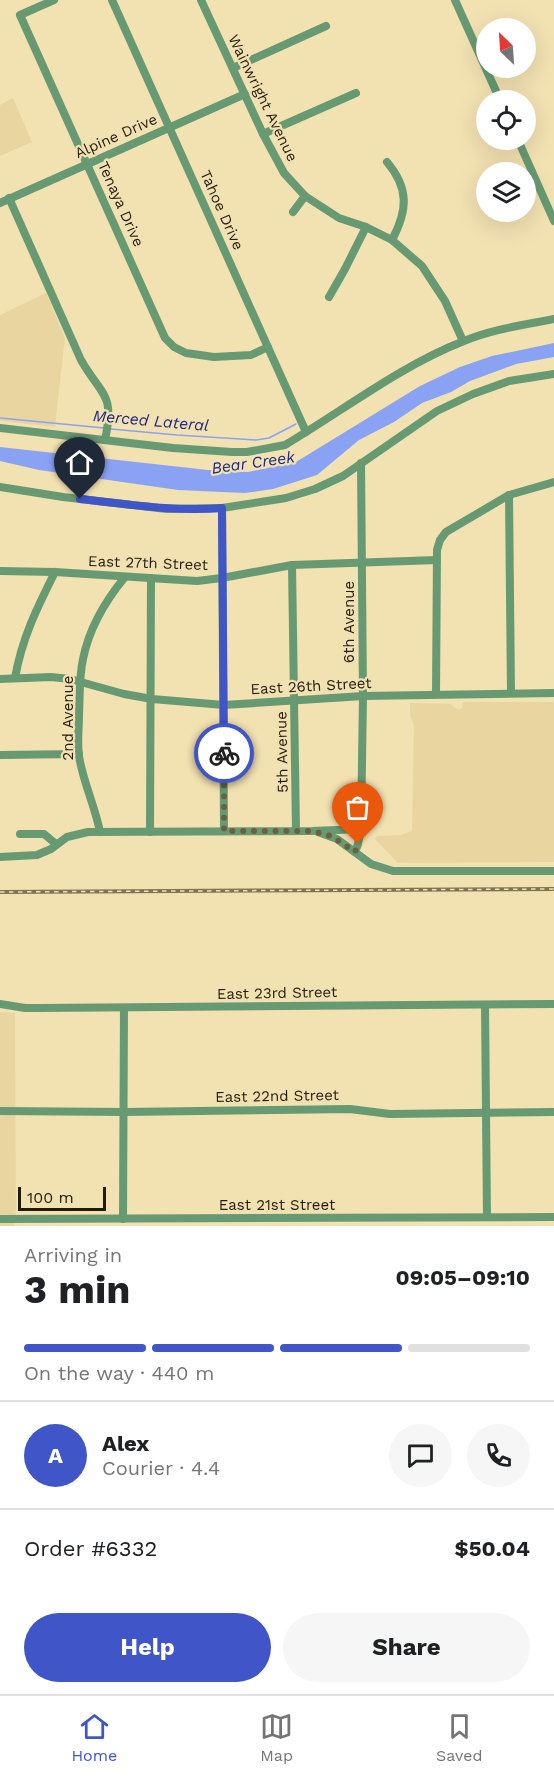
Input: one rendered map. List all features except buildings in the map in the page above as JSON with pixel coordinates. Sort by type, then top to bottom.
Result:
[{"type":"street","name":"Tenaya Drive","points":[[54,0],[20,15],[165,338],[174,347],[186,353],[225,358],[251,355],[268,347]]},
{"type":"street","name":"Tahoe Drive","points":[[112,0],[306,432]]},
{"type":"street","points":[[455,0],[496,90]]},
{"type":"street","name":"Wainwright Avenue","points":[[204,1],[263,134],[284,173],[305,196],[339,218],[366,227],[392,240],[422,266],[445,301],[463,341]]},
{"type":"street","points":[[233,68],[326,26]]},
{"type":"street","points":[[263,134],[356,93]]},
{"type":"street","name":"Alpine Drive","points":[[0,203],[245,94]]},
{"type":"street","points":[[522,150],[554,221]]},
{"type":"street","points":[[387,162],[397,173],[404,203],[400,224],[392,240]]},
{"type":"street","points":[[293,212],[305,196]]},
{"type":"street","points":[[9,198],[81,360],[106,395],[110,413],[107,433]]},
{"type":"street","points":[[329,297],[366,227]]},
{"type":"street","points":[[0,428],[107,433],[173,448],[247,452],[285,445],[387,380],[463,341],[506,328],[554,319]]},
{"type":"street","points":[[0,487],[167,509],[204,510],[249,505],[304,494],[337,479],[437,411],[472,394],[508,381],[554,374]]},
{"type":"street","name":"6th Avenue","points":[[355,852],[361,829],[363,696],[361,463]]},
{"type":"street","points":[[436,694],[437,550],[440,540],[446,532],[509,495],[554,482]]},
{"type":"street","points":[[509,495],[511,693]]},
{"type":"street","points":[[222,508],[224,831]]},
{"type":"street","name":"East 27th Street","points":[[0,571],[197,580],[222,579],[292,565],[437,560]]},
{"type":"street","name":"5th Avenue","points":[[292,565],[296,831]]},
{"type":"street","points":[[15,678],[24,637],[55,572]]},
{"type":"street","name":"2nd Avenue","points":[[100,832],[97,816],[84,782],[79,754],[80,681],[83,658],[97,620],[125,577]]},
{"type":"street","points":[[150,832],[151,578]]},
{"type":"street","name":"East 26th Street","points":[[0,679],[51,677],[80,681],[124,694],[152,699],[224,705],[363,696],[554,693]]},
{"type":"street","points":[[0,755],[79,754]]},
{"type":"street","points":[[0,856],[37,855],[76,833],[361,829]]},
{"type":"street","points":[[312,831],[331,836],[371,864],[393,872],[554,871]]},
{"type":"street","points":[[20,834],[44,834],[56,844]]},
{"type":"street","name":"East 23rd Street","points":[[0,1004],[25,1008],[124,1008],[554,1004]]},
{"type":"street","points":[[485,1005],[487,1217]]},
{"type":"street","points":[[123,1220],[124,1008]]},
{"type":"street","name":"East 22nd Street","points":[[0,1111],[350,1109],[390,1114],[554,1112]]},
{"type":"street","name":"East 21st Street","points":[[0,1219],[554,1217]]},
{"type":"shaded area","points":[[13,98],[32,142],[0,156],[0,105]]},
{"type":"shaded area","points":[[46,293],[65,338],[55,427],[0,421],[0,315]]},
{"type":"shaded area","points":[[463,702],[554,702],[554,862],[398,863],[375,839],[377,836],[401,835],[412,831],[414,726],[410,715],[410,703],[450,704],[458,710],[462,708]]},
{"type":"shaded area","points":[[0,1012],[15,1013],[16,1209],[14,1226],[0,1226]]},
{"type":"water","points":[[554,343],[554,357],[516,364],[470,381],[451,392],[422,403],[394,422],[359,440],[317,475],[273,489],[245,493],[178,490],[39,470],[0,461],[0,447],[208,470],[248,472],[296,462],[420,386],[460,367],[492,356]]},
{"type":"waterway","name":"Merced Lateral","points":[[0,418],[104,428]]},
{"type":"waterway","name":"Merced Lateral","points":[[111,429],[256,440],[269,438],[296,424]]},
{"type":"railway","points":[[0,892],[554,889]]},
{"type":"way so far","points":[[224,753],[224,831],[312,831],[331,836],[355,852],[358,844]]},
{"type":"route","points":[[80,499],[167,509],[222,508],[224,753]]},
{"type":"water label","name":"Bear Creek","points":[[253,462]]}]
